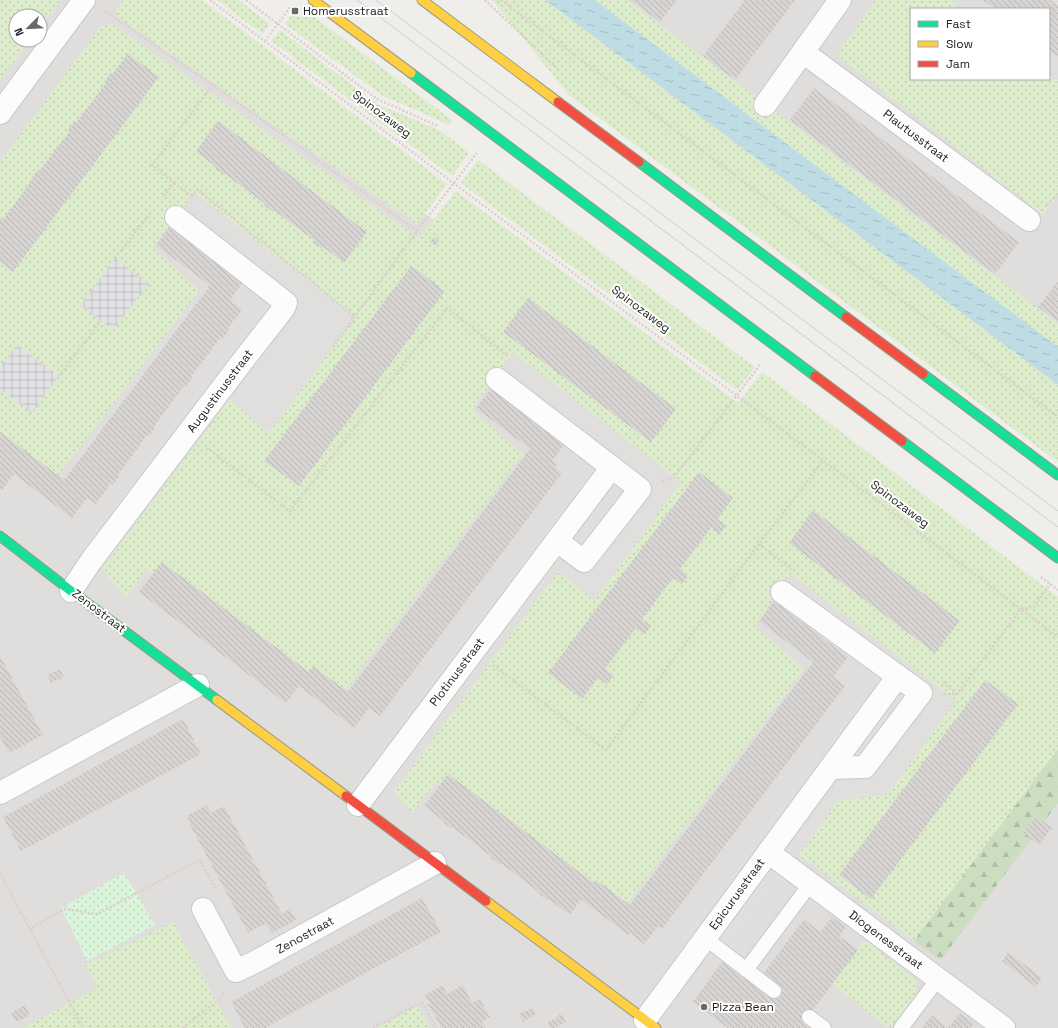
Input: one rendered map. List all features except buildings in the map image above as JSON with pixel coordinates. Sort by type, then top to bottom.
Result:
[{"type":"main road","points":[[313,0],[1058,558]]},
{"type":"main road","points":[[422,0],[1058,475]]},
{"type":"main road","name":"Zenostraat","points":[[0,536],[71,591],[650,1024]]},
{"type":"street","points":[[765,105],[840,0]]},
{"type":"street","points":[[0,113],[93,4]]},
{"type":"street","name":"Plautusstraat","points":[[803,52],[1029,220]]},
{"type":"street","name":"Augustinusstraat","points":[[71,591],[91,561],[284,308],[286,303],[176,217]]},
{"type":"street","points":[[497,379],[640,489],[584,561],[557,540]]},
{"type":"street","name":"Plotinusstraat","points":[[358,805],[612,467]]},
{"type":"street","points":[[782,592],[921,693],[865,768],[830,768]]},
{"type":"street","name":"Epicurusstraat","points":[[650,1024],[704,938],[898,676]]},
{"type":"street","points":[[0,793],[198,685]]},
{"type":"street","name":"Diogenesstraat","points":[[768,852],[1004,1028]]},
{"type":"street","name":"Zenostraat","points":[[236,971],[435,863]]},
{"type":"street","points":[[203,909],[236,971]]},
{"type":"lane","points":[[746,970],[811,884]]},
{"type":"lane","points":[[704,938],[774,991]]},
{"type":"lane","points":[[901,1028],[938,979]]},
{"type":"lane","points":[[809,1017],[824,1028]]},
{"type":"path","name":"Spinozaweg","points":[[210,0],[1058,637]]},
{"type":"path","name":"Spinozaweg","points":[[246,0],[377,99],[444,129]]},
{"type":"path","points":[[501,0],[1058,417]]},
{"type":"path","points":[[93,4],[213,85],[417,231]]},
{"type":"path","points":[[265,41],[292,5]]},
{"type":"path","points":[[159,202],[174,183],[152,165],[213,85]]},
{"type":"path","points":[[333,347],[417,231],[477,153],[472,149]]},
{"type":"path","points":[[192,196],[197,189],[355,317]]},
{"type":"path","points":[[115,258],[154,208]]},
{"type":"path","points":[[188,433],[290,511],[447,308],[509,357],[497,379]]},
{"type":"path","points":[[59,376],[101,321]]},
{"type":"path","points":[[640,489],[674,477],[760,365],[754,361]]},
{"type":"path","points":[[474,650],[606,750],[759,544],[823,461]]},
{"type":"path","points":[[1037,575],[1058,590]]},
{"type":"path","points":[[921,693],[957,694],[1021,609],[1034,606],[1050,584]]},
{"type":"path","points":[[29,929],[65,909],[97,914],[200,860],[218,892]]},
{"type":"path","points":[[0,873],[83,1028]]},
{"type":"path","points":[[183,1028],[220,999],[236,971]]},
{"type":"path","points":[[373,1028],[422,1002],[436,1028]]},
{"type":"shaded area","points":[[0,0],[139,0],[1058,687],[1058,1028],[0,1028]]},
{"type":"shaded area","points":[[616,0],[1058,0],[1058,349]]},
{"type":"shaded area","points":[[194,193],[355,317],[269,433],[230,399],[102,569],[76,549],[265,301],[168,227]]},
{"type":"shaded area","points":[[115,258],[149,284],[113,330],[80,305]]},
{"type":"shaded area","points":[[17,345],[59,376],[32,413],[0,389],[0,367]]},
{"type":"shaded area","points":[[512,352],[681,482],[595,600],[558,571],[394,791],[364,768],[589,465],[488,388],[497,379]]},
{"type":"shaded area","points":[[791,574],[956,701],[887,795],[838,800],[726,957],[679,941],[867,682],[768,607]]},
{"type":"green space","points":[[1,0],[59,0],[48,16],[48,8],[8,8],[8,48],[24,48],[0,80]]},
{"type":"green space","points":[[125,0],[202,0],[447,184],[417,224],[117,17],[116,8]]},
{"type":"green space","points":[[217,0],[239,0],[270,24],[262,34]]},
{"type":"green space","points":[[492,0],[545,0],[1058,385],[1058,462],[569,95]]},
{"type":"green space","points":[[595,0],[627,0],[1058,323],[1058,347]]},
{"type":"green space","points":[[875,0],[950,0],[961,8],[910,8],[910,80],[1050,80],[1050,76],[1058,81],[1058,195],[1043,215],[837,55]]},
{"type":"green space","points":[[306,11],[452,120],[448,125],[383,96],[285,24],[293,13],[300,18]]},
{"type":"green space","points":[[112,24],[419,238],[456,191],[738,403],[762,372],[1058,597],[1058,749],[914,941],[799,855],[838,800],[887,794],[956,701],[791,574],[755,626],[804,669],[623,909],[584,892],[435,783],[412,813],[394,791],[558,571],[594,600],[681,482],[512,352],[497,379],[488,388],[472,410],[523,454],[340,697],[300,683],[147,569],[126,598],[102,569],[230,399],[269,433],[355,317],[194,193],[153,247],[199,291],[51,485],[0,453],[0,162],[101,26]]},
{"type":"green space","points":[[280,30],[377,104],[442,132],[469,153],[452,176],[271,41]]},
{"type":"green space","points":[[478,160],[755,367],[737,390],[461,183]]},
{"type":"green space","points":[[1058,749],[1058,803],[941,960],[914,941]]},
{"type":"green space","points":[[124,873],[155,925],[87,961],[61,908]]},
{"type":"green space","points":[[173,922],[231,1028],[23,1028],[97,988],[85,965]]},
{"type":"green space","points":[[865,940],[916,980],[916,994],[892,1026],[887,1027],[832,984]]},
{"type":"green space","points":[[417,1006],[429,1028],[377,1028]]},
{"type":"water","points":[[545,0],[595,0],[1058,347],[1058,385]]},
{"type":"tram line","points":[[357,0],[1058,527]]},
{"type":"tram line","points":[[376,0],[1058,511]]},
{"type":"traffic: fast","points":[[411,73],[815,376]]},
{"type":"traffic: fast","points":[[639,162],[846,317]]},
{"type":"traffic: fast","points":[[923,374],[1058,475]]},
{"type":"traffic: fast","points":[[902,441],[1058,558]]},
{"type":"traffic: fast","points":[[0,536],[217,700]]},
{"type":"traffic: slow","points":[[313,0],[411,73]]},
{"type":"traffic: slow","points":[[422,0],[558,102]]},
{"type":"traffic: slow","points":[[217,700],[346,796]]},
{"type":"traffic: slow","points":[[486,901],[656,1028]]},
{"type":"traffic: jam","points":[[558,102],[639,162]]},
{"type":"traffic: jam","points":[[846,317],[923,374]]},
{"type":"traffic: jam","points":[[815,376],[902,441]]},
{"type":"traffic: jam","points":[[346,796],[486,901]]},
{"type":"place","name":"Homerusstraat","points":[[295,11]]},
{"type":"place","name":"Pizza Bean","points":[[704,1007]]}]
